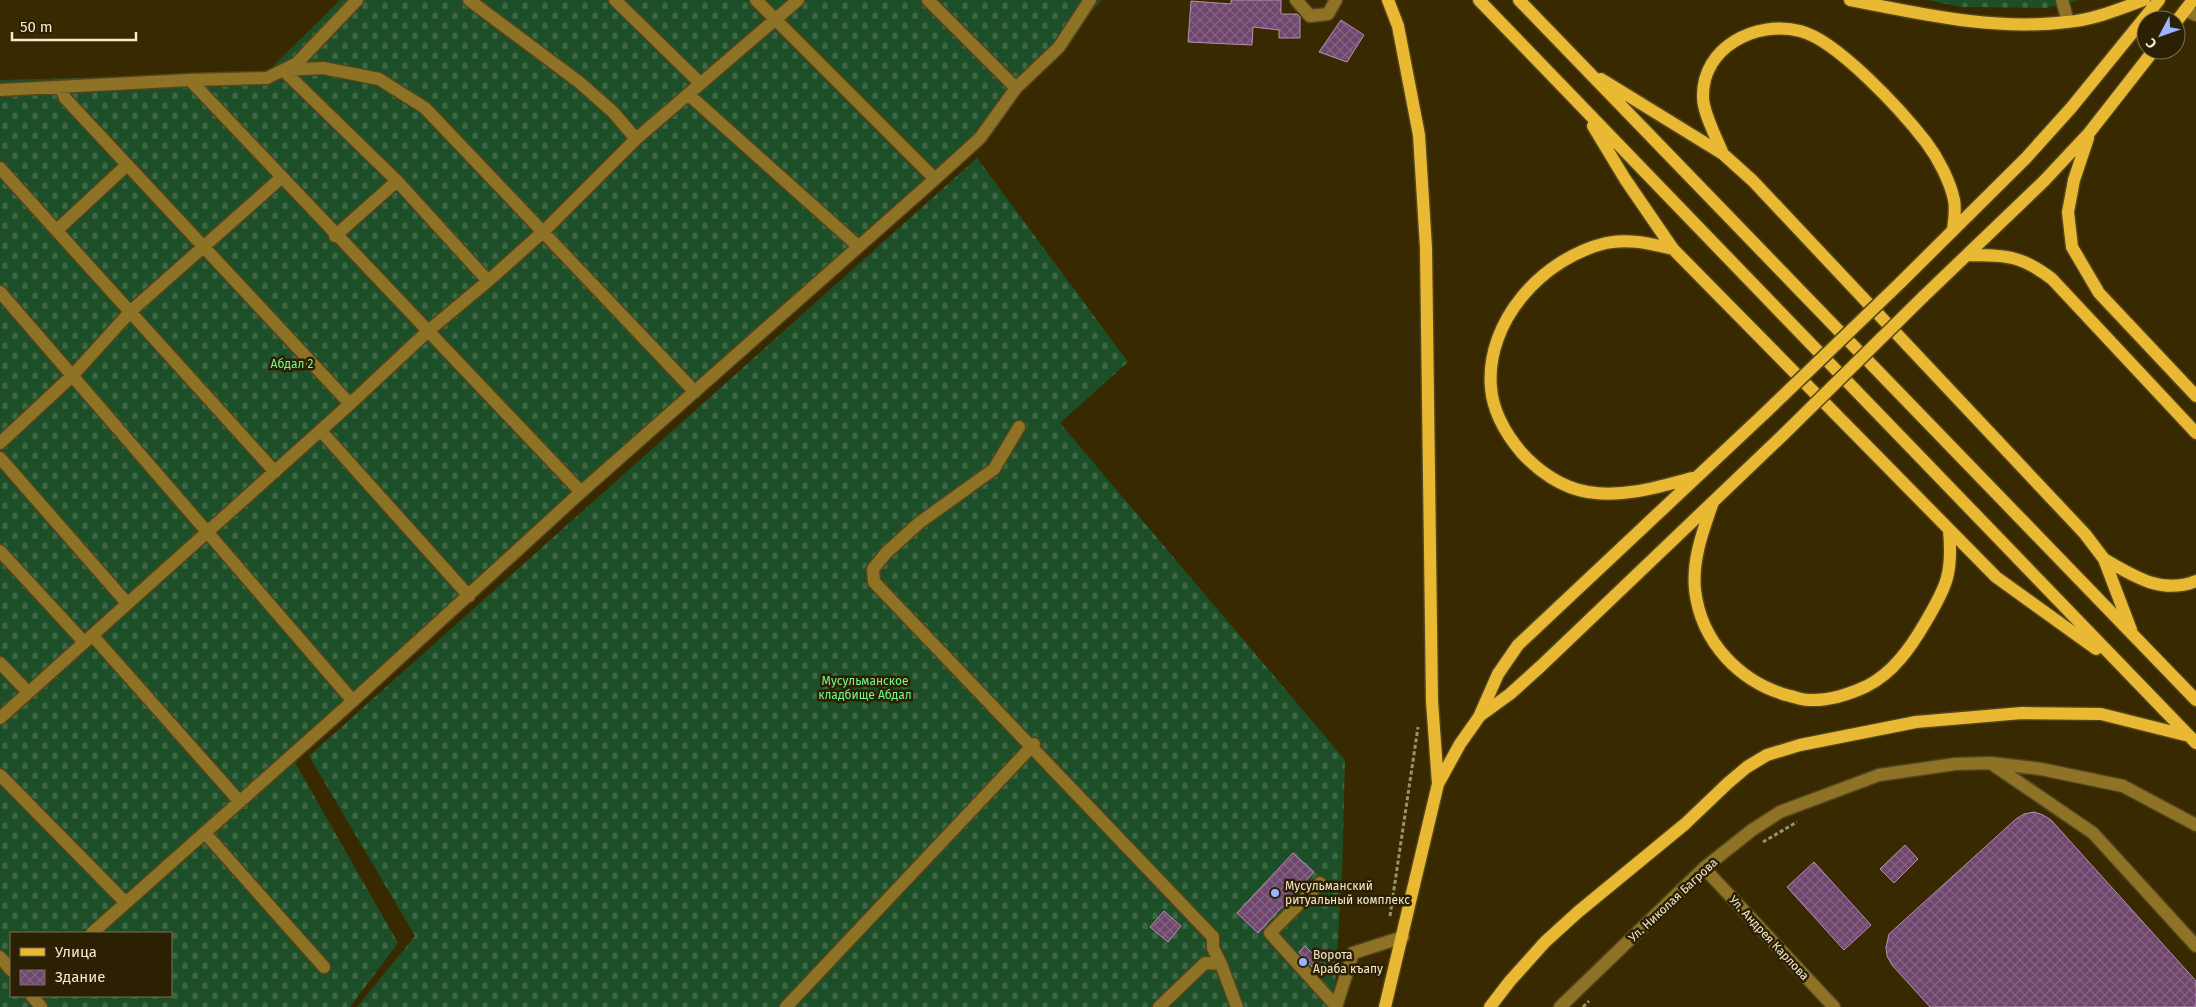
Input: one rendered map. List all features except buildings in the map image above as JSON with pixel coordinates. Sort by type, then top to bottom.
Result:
[{"type":"main road","points":[[1388,0],[1398,26],[1419,135],[1424,210],[1432,701],[1438,784]]},
{"type":"main road","points":[[1479,0],[2193,739]]},
{"type":"main road","points":[[1519,0],[2196,700]]},
{"type":"main road","points":[[1850,0],[1924,15],[1984,24],[2068,22],[2114,11],[2144,0]]},
{"type":"main road","points":[[1385,1007],[1438,784],[1460,744],[1479,717],[1498,674],[1518,645],[1765,413],[2026,158],[2071,108],[2159,0]]},
{"type":"main road","points":[[1723,154],[1702,98],[1706,74],[1718,55],[1735,40],[1754,31],[1777,27],[1802,31],[1830,46],[1856,67],[1927,143],[1947,179],[1955,202],[1953,230]]},
{"type":"main road","points":[[1479,717],[1510,694],[1541,666],[1784,434],[2044,181],[2089,133],[2146,60]]},
{"type":"main road","points":[[1586,69],[1723,154],[1753,181],[2078,527],[2104,560],[2132,634]]},
{"type":"main road","points":[[1582,107],[1625,179],[1673,249],[1996,576],[2123,668]]},
{"type":"main road","points":[[2089,133],[2074,180],[2068,212],[2072,247],[2099,294],[2196,396]]},
{"type":"main road","points":[[1673,249],[1633,241],[1607,243],[1582,251],[1558,264],[1538,280],[1527,292],[1502,327],[1492,358],[1491,388],[1498,416],[1511,440],[1532,464],[1558,482],[1587,492],[1617,493],[1650,489],[1694,478]]},
{"type":"main road","points":[[1967,255],[2014,257],[2040,270],[2052,279],[2196,433]]},
{"type":"main road","points":[[1713,502],[1697,549],[1695,589],[1700,618],[1717,648],[1740,672],[1775,692],[1807,700],[1835,697],[1867,686],[1892,669],[1914,641],[1946,584],[1951,559],[1949,530]]},
{"type":"main road","points":[[2104,560],[2135,578],[2160,586],[2183,587],[2196,581]]},
{"type":"main road","points":[[1490,1007],[1510,981],[1545,942],[1578,912],[1685,824],[1728,783],[1747,767],[1767,755],[1800,745],[1916,722],[2022,713],[2101,714],[2193,739]]},
{"type":"street","points":[[0,90],[267,78],[297,64],[357,0]]},
{"type":"street","points":[[469,0],[579,82],[613,112],[636,139]]},
{"type":"street","points":[[615,0],[700,84]]},
{"type":"street","points":[[756,0],[935,180]]},
{"type":"street","points":[[0,718],[321,431],[427,332],[544,231],[636,139],[798,0]]},
{"type":"street","points":[[928,0],[1016,88]]},
{"type":"street","points":[[93,932],[353,701],[581,492],[935,180],[980,138],[1016,88],[1059,47],[1090,0]]},
{"type":"street","points":[[1296,0],[1310,16],[1328,14],[1336,0]]},
{"type":"street","points":[[2062,0],[2068,22]]},
{"type":"street","points":[[283,70],[323,68],[379,79],[425,108],[695,392]]},
{"type":"street","points":[[283,70],[397,181],[488,281]]},
{"type":"street","points":[[190,80],[335,236],[581,492]]},
{"type":"street","points":[[62,88],[65,98],[350,404]]},
{"type":"street","points":[[689,94],[858,246]]},
{"type":"street","points":[[57,230],[127,165]]},
{"type":"street","points":[[0,168],[275,472]]},
{"type":"street","points":[[0,443],[72,376],[131,311],[281,178]]},
{"type":"street","points":[[335,236],[397,181]]},
{"type":"street","points":[[0,292],[353,701]]},
{"type":"street","points":[[1019,427],[994,469],[919,523],[886,553],[873,569],[874,582],[1213,937],[1214,948],[1237,1007]]},
{"type":"street","points":[[321,431],[469,596]]},
{"type":"street","points":[[0,458],[127,603]]},
{"type":"street","points":[[0,552],[88,639],[240,802]]},
{"type":"street","points":[[0,663],[28,692]]},
{"type":"street","points":[[786,1007],[1032,746]]},
{"type":"street","points":[[1991,763],[2037,797],[2093,833],[2196,946]]},
{"type":"street","name":"Ул. Николая Багрова","points":[[1560,1007],[1704,868],[1752,830],[1780,812],[1879,775],[1955,764],[1991,763],[2041,769],[2123,786],[2196,825]]},
{"type":"street","points":[[0,776],[126,903]]},
{"type":"street","points":[[205,833],[324,967]]},
{"type":"street","name":"Ул. Андрея Карлова","points":[[1704,868],[1834,1007]]},
{"type":"street","points":[[1320,883],[1270,933],[1336,1007]]},
{"type":"street","points":[[1336,1007],[1353,953],[1403,937]]},
{"type":"street","points":[[0,957],[10,969]]},
{"type":"street","points":[[1159,1007],[1205,964],[1221,964]]},
{"type":"street","points":[[33,997],[42,1007]]},
{"type":"path","points":[[1386,942],[1416,751],[1419,719]]},
{"type":"path","points":[[1758,845],[1800,821]]},
{"type":"path","points":[[1583,1007],[1590,1000]]},
{"type":"green space","name":"Абдал 2","points":[[340,0],[1102,0],[978,135],[293,759],[398,943],[350,1007],[0,1007],[0,80],[266,73]]},
{"type":"green space","points":[[1927,0],[2079,0],[2046,8],[1961,7]]},
{"type":"green space","name":"Мусульманское кладбище Абдал","points":[[977,158],[1128,362],[1060,423],[1345,760],[1342,872],[1334,1007],[357,1007],[415,936],[309,756]]},
{"type":"place","name":"Мусульманский ритуальный комплекс","points":[[1275,893]]},
{"type":"place","name":"Ворота Араба къапу","points":[[1303,962]]}]
